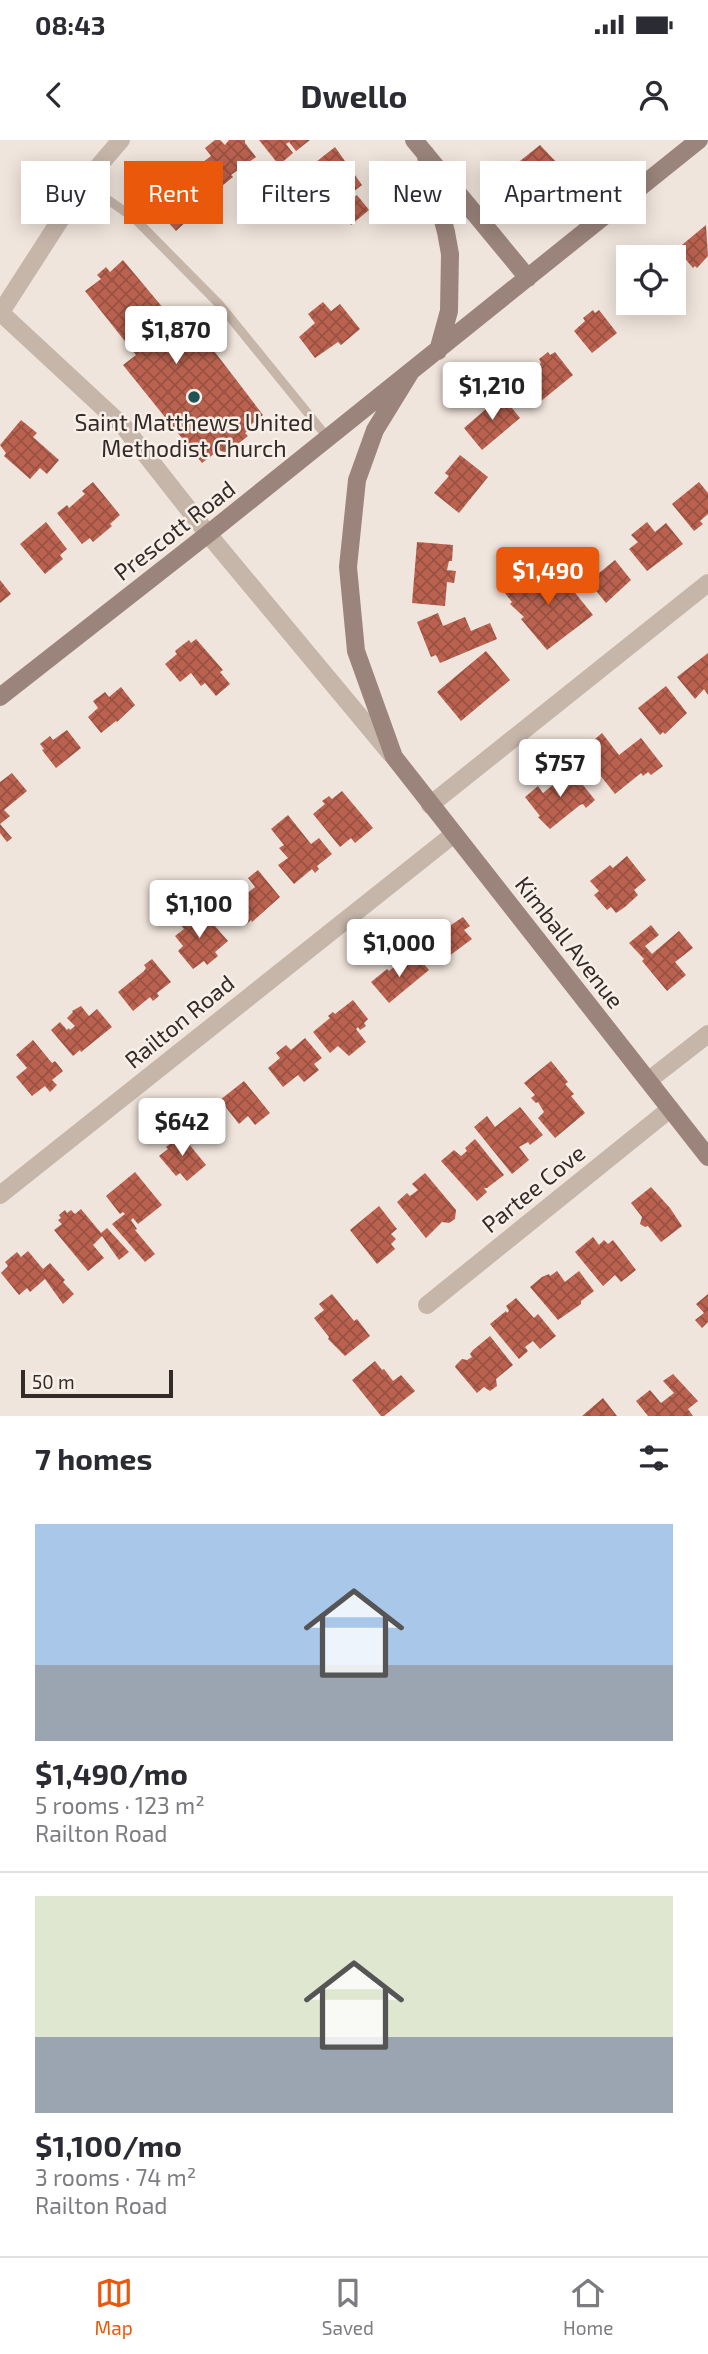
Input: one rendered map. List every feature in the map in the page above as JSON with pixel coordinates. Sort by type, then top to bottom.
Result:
[{"type":"main road","points":[[419,147],[528,278],[699,140]]},
{"type":"main road","points":[[419,147],[446,232],[450,254],[449,311],[438,351]]},
{"type":"main road","name":"Prescott Road","points":[[0,697],[528,278]]},
{"type":"main road","name":"Kimball Avenue","points":[[410,373],[375,430],[358,480],[348,567],[356,651],[394,757],[708,1157]]},
{"type":"street","points":[[103,161],[121,140]]},
{"type":"street","points":[[1,312],[58,224]]},
{"type":"street","name":"Kimball Avenue","points":[[1,312],[124,427],[208,534],[394,757]]},
{"type":"street","points":[[430,805],[708,583]]},
{"type":"street","name":"Railton Road","points":[[0,1195],[454,834]]},
{"type":"street","points":[[649,1080],[708,1034]]},
{"type":"street","name":"Partee Cove","points":[[427,1305],[670,1109]]},
{"type":"lane","points":[[110,201],[134,218],[220,306],[328,438]]},
{"type":"building","points":[[215,140],[220,140],[225,145],[229,140],[245,140],[256,157],[250,161],[237,161],[237,171],[223,185],[223,161],[204,161],[211,156],[205,148]]},
{"type":"building","points":[[259,140],[310,140],[296,151],[289,142],[286,144],[293,153],[284,161],[276,161]]},
{"type":"building","points":[[540,145],[555,161],[520,161]]},
{"type":"building","points":[[335,147],[345,161],[317,161]]},
{"type":"building","points":[[355,175],[362,185],[355,190]]},
{"type":"building","points":[[357,195],[369,210],[355,222],[355,196]]},
{"type":"building","points":[[170,224],[184,224],[176,231]]},
{"type":"building","points":[[706,225],[708,256],[697,268],[693,268],[686,260],[686,245],[682,245]]},
{"type":"building","points":[[123,260],[174,321],[185,313],[263,415],[247,428],[249,430],[245,433],[248,436],[226,453],[219,450],[202,463],[123,365],[136,355],[85,291],[101,279],[97,275],[106,267],[110,272]]},
{"type":"building","points":[[323,302],[331,311],[340,304],[360,329],[341,345],[338,342],[315,358],[299,337],[315,323],[308,314]]},
{"type":"building","points":[[593,310],[595,313],[599,310],[617,333],[592,353],[574,331]]},
{"type":"building","points":[[548,352],[550,355],[555,352],[573,375],[535,406],[516,383],[541,363],[539,359]]},
{"type":"building","points":[[502,396],[520,418],[482,450],[464,428],[486,409],[483,405],[493,397],[496,401]]},
{"type":"building","points":[[21,420],[37,433],[33,437],[59,460],[47,474],[40,468],[30,479],[4,456],[6,453],[0,445]]},
{"type":"building","points":[[460,455],[488,477],[459,513],[434,493],[449,476],[445,473]]},
{"type":"building","points":[[93,482],[120,515],[110,524],[112,526],[93,542],[90,538],[82,544],[57,513],[67,505],[69,508],[85,494],[82,491]]},
{"type":"building","points":[[699,482],[708,493],[708,514],[700,521],[703,524],[694,531],[672,504]]},
{"type":"building","points":[[46,522],[67,549],[60,555],[63,559],[45,574],[20,544]]},
{"type":"building","points":[[647,522],[655,532],[666,523],[683,544],[647,571],[629,549],[638,542],[631,535]]},
{"type":"building","points":[[417,542],[453,545],[452,561],[449,561],[447,570],[456,571],[454,583],[447,582],[445,606],[412,603]]},
{"type":"building","points":[[615,560],[631,580],[606,603],[587,576],[594,570],[599,573]]},
{"type":"building","points":[[547,570],[553,577],[559,573],[593,615],[547,650],[521,619],[524,617],[510,604],[512,602],[504,592],[522,577],[529,585]]},
{"type":"building","points":[[0,580],[11,594],[0,603]]},
{"type":"building","points":[[438,613],[443,626],[465,617],[471,631],[490,623],[497,639],[440,663],[436,655],[431,657],[417,622]]},
{"type":"building","points":[[196,639],[223,670],[220,672],[230,684],[216,696],[205,683],[201,686],[191,673],[180,682],[165,664],[177,654],[175,651],[189,640],[191,643]]},
{"type":"building","points":[[486,651],[510,680],[461,721],[437,692]]},
{"type":"building","points":[[708,653],[708,695],[704,689],[695,699],[677,677]]},
{"type":"building","points":[[666,686],[687,713],[665,734],[663,732],[660,735],[638,708]]},
{"type":"building","points":[[121,687],[135,705],[101,733],[88,717],[98,708],[93,701],[105,692],[109,697]]},
{"type":"building","points":[[67,730],[81,748],[56,768],[40,744],[50,736],[53,740]]},
{"type":"building","points":[[602,733],[619,755],[641,738],[663,766],[651,775],[648,772],[643,776],[641,773],[615,794],[581,751]]},
{"type":"building","points":[[571,770],[595,800],[586,808],[583,804],[580,805],[550,829],[525,797],[538,786],[543,793]]},
{"type":"building","points":[[12,773],[27,791],[4,810],[10,816],[0,824],[0,782]]},
{"type":"building","points":[[342,791],[373,828],[355,843],[351,838],[340,847],[313,814],[325,804],[322,801],[329,796],[332,799]]},
{"type":"building","points":[[288,815],[311,844],[319,838],[332,854],[317,866],[319,869],[315,873],[312,869],[294,884],[278,865],[288,858],[279,848],[284,845],[271,829]]},
{"type":"building","points":[[0,824],[12,838],[7,842],[0,833]]},
{"type":"building","points":[[627,856],[646,880],[634,890],[638,895],[616,913],[611,907],[607,910],[594,895],[599,891],[590,881],[610,865],[613,868]]},
{"type":"building","points":[[258,870],[280,897],[246,925],[230,907],[255,887],[248,878]]},
{"type":"building","points":[[193,910],[199,917],[195,921],[198,926],[208,918],[228,941],[215,952],[218,956],[207,965],[204,961],[193,969],[178,951],[183,946],[175,936],[184,929],[178,922]]},
{"type":"building","points":[[463,917],[470,926],[464,930],[472,939],[441,962],[426,943],[432,938],[429,934],[441,924],[445,929]]},
{"type":"building","points":[[651,925],[659,935],[645,946],[652,954],[679,931],[693,948],[675,962],[686,975],[667,991],[629,943]]},
{"type":"building","points":[[417,956],[429,970],[389,1003],[371,982],[387,969],[389,971],[399,963],[403,967]]},
{"type":"building","points":[[152,959],[171,982],[157,993],[159,996],[153,1001],[150,997],[133,1011],[118,992],[144,971],[144,965]]},
{"type":"building","points":[[353,1000],[368,1019],[364,1023],[366,1026],[360,1030],[358,1027],[356,1029],[366,1042],[349,1056],[338,1046],[330,1053],[313,1032],[330,1018],[328,1016],[333,1012],[335,1014]]},
{"type":"building","points":[[81,1006],[89,1016],[97,1009],[112,1027],[73,1056],[51,1030],[60,1022],[67,1030],[75,1026],[67,1018]]},
{"type":"building","points":[[305,1038],[322,1058],[314,1064],[319,1070],[304,1082],[298,1075],[283,1087],[268,1068],[280,1058],[276,1053],[286,1045],[291,1050]]},
{"type":"building","points":[[33,1040],[52,1063],[55,1061],[63,1071],[52,1080],[57,1085],[50,1092],[45,1086],[32,1096],[16,1077],[27,1068],[16,1055]]},
{"type":"building","points":[[551,1061],[568,1082],[565,1084],[574,1094],[571,1096],[585,1113],[555,1138],[538,1118],[544,1112],[538,1102],[531,1098],[535,1095],[524,1083]]},
{"type":"building","points":[[244,1081],[270,1113],[255,1125],[248,1116],[239,1124],[220,1100]]},
{"type":"building","points":[[520,1107],[543,1135],[530,1145],[528,1142],[519,1147],[529,1160],[512,1174],[474,1127],[487,1116],[495,1127]]},
{"type":"building","points":[[179,1132],[206,1165],[187,1181],[180,1173],[176,1176],[159,1156],[168,1149],[166,1147],[171,1143],[169,1140]]},
{"type":"building","points":[[475,1139],[504,1175],[484,1188],[487,1192],[477,1201],[441,1161],[454,1150],[461,1156]]},
{"type":"building","points":[[135,1172],[162,1205],[138,1224],[133,1218],[131,1220],[137,1229],[135,1230],[155,1254],[145,1262],[112,1224],[125,1214],[120,1214],[106,1196]]},
{"type":"building","points":[[425,1173],[456,1210],[455,1219],[449,1223],[442,1222],[426,1238],[397,1202],[407,1193],[410,1196],[418,1190],[412,1184]]},
{"type":"building","points":[[651,1187],[682,1226],[661,1242],[648,1226],[640,1224],[642,1217],[631,1203]]},
{"type":"building","points":[[379,1206],[397,1229],[391,1234],[396,1239],[391,1244],[395,1249],[377,1264],[350,1230]]},
{"type":"building","points":[[81,1209],[101,1233],[107,1228],[129,1252],[119,1260],[102,1236],[93,1245],[104,1258],[88,1271],[54,1230],[62,1224],[58,1220],[61,1218],[59,1215],[65,1210],[67,1213],[71,1210],[75,1214]]},
{"type":"building","points":[[593,1237],[599,1245],[604,1240],[608,1244],[613,1240],[636,1270],[621,1282],[615,1275],[603,1286],[575,1252]]},
{"type":"building","points":[[28,1251],[43,1269],[50,1263],[65,1280],[63,1282],[74,1294],[63,1304],[45,1279],[30,1292],[27,1288],[19,1295],[1,1273],[8,1266],[5,1262],[17,1252],[21,1257]]},
{"type":"building","points":[[557,1271],[565,1282],[579,1271],[594,1291],[558,1320],[530,1287],[542,1277]]},
{"type":"building","points":[[332,1294],[370,1336],[345,1356],[328,1339],[314,1318],[324,1310],[319,1304]]},
{"type":"building","points":[[708,1294],[708,1322],[702,1328],[695,1320],[704,1313],[696,1304]]},
{"type":"building","points":[[516,1298],[534,1318],[538,1314],[556,1336],[540,1349],[533,1341],[525,1347],[528,1351],[519,1359],[490,1324],[509,1311],[506,1306]]},
{"type":"building","points":[[490,1336],[513,1365],[496,1379],[497,1386],[490,1391],[484,1387],[477,1393],[455,1367],[462,1359],[472,1357],[470,1354],[473,1350]]},
{"type":"building","points":[[375,1361],[393,1381],[401,1375],[415,1391],[384,1416],[381,1416],[352,1380]]},
{"type":"building","points":[[673,1374],[698,1401],[688,1409],[693,1416],[648,1416],[636,1401],[650,1390],[661,1403],[674,1393],[663,1381]]},
{"type":"building","points":[[603,1398],[617,1416],[582,1416]]},
{"type":"place","name":"Saint Matthews United Methodist Church","points":[[194,397]]}]
